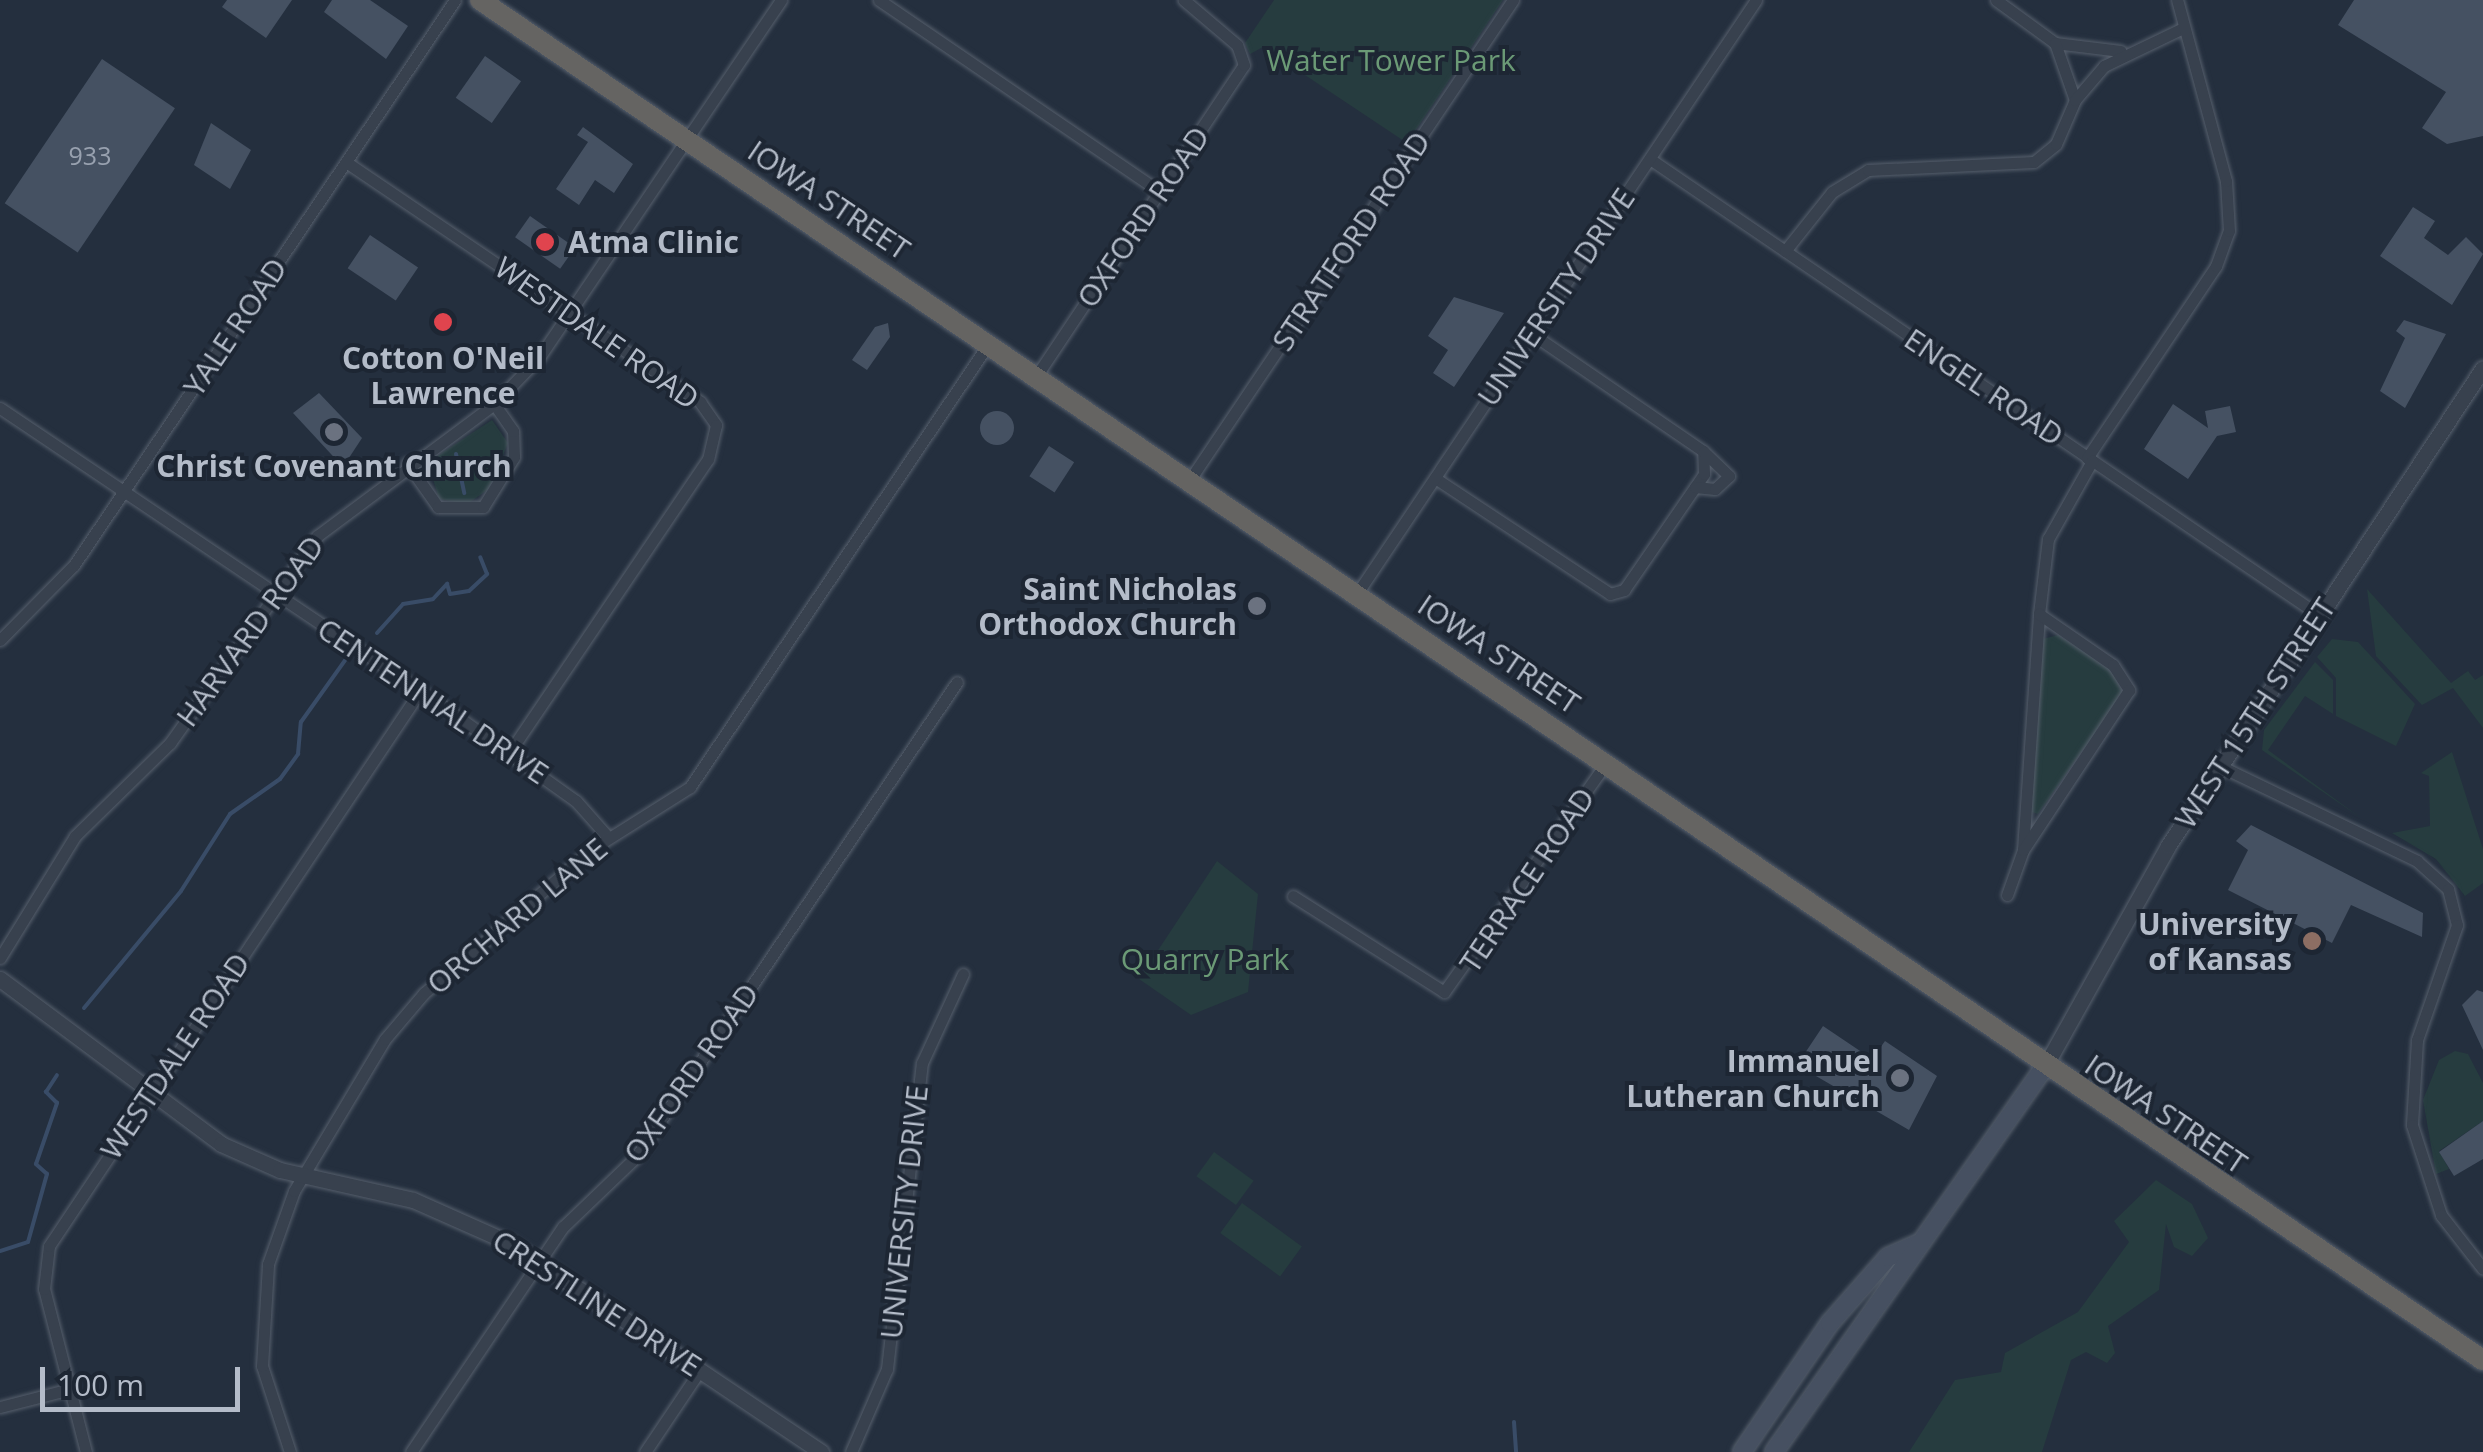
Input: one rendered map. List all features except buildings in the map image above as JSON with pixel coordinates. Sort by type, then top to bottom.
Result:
[{"type":"highway","name":"IOWA STREET","points":[[480,0],[1607,762],[2044,1068],[2483,1360]]},
{"type":"main road","points":[[1774,1452],[1907,1274],[1916,1244],[2044,1068]]},
{"type":"main road","points":[[1742,1452],[1830,1323],[1888,1257],[1916,1244]]},
{"type":"street","name":"YALE ROAD","points":[[0,640],[52,594],[455,0]]},
{"type":"street","name":"HARVARD ROAD","points":[[0,958],[75,836],[170,742],[273,592],[338,514],[494,404],[570,314],[781,0]]},
{"type":"street","points":[[879,0],[1160,192]]},
{"type":"street","name":"OXFORD ROAD","points":[[1035,378],[1241,73],[1243,54],[1184,0]]},
{"type":"street","name":"STRATFORD ROAD","points":[[1189,481],[1513,0]]},
{"type":"street","name":"UNIVERSITY DRIVE","points":[[1356,595],[1756,0]]},
{"type":"street","points":[[1996,0],[2055,42],[2121,50],[2183,28]]},
{"type":"street","points":[[2022,850],[2022,814],[2048,540],[2090,460],[2216,266],[2229,231],[2226,181],[2177,0]]},
{"type":"street","points":[[2055,42],[2075,100]]},
{"type":"street","points":[[1785,251],[1824,200],[1868,170],[2034,162],[2065,131],[2075,100],[2121,50]]},
{"type":"street","name":"ENGEL ROAD","points":[[1650,158],[2319,615]]},
{"type":"street","name":"WESTDALE ROAD","points":[[346,162],[706,407],[717,440],[509,753]]},
{"type":"street","points":[[1532,334],[1703,451],[1729,476],[1716,489],[1696,486]]},
{"type":"street","name":"ORCHARD LANE","points":[[290,1452],[266,1394],[260,1316],[277,1234],[304,1176],[408,1009],[608,837],[690,787],[987,346]]},
{"type":"street","name":"WEST 15TH STREET","points":[[2044,1068],[2220,766],[2483,368]]},
{"type":"street","points":[[407,463],[438,507],[483,506],[514,457],[513,431],[494,404]]},
{"type":"street","name":"CENTENNIAL DRIVE","points":[[0,408],[509,753],[608,837]]},
{"type":"street","points":[[1435,478],[1597,590],[1616,593],[1696,486],[1703,451]]},
{"type":"street","points":[[2006,894],[2022,850],[2050,816],[2129,690],[2113,665],[2039,614]]},
{"type":"street","name":"OXFORD ROAD","points":[[411,1452],[573,1215],[636,1157],[957,682]]},
{"type":"street","name":"WESTDALE ROAD","points":[[86,1452],[45,1261],[148,1096],[420,691]]},
{"type":"street","name":"TERRACE ROAD","points":[[1293,896],[1444,992],[1607,762]]},
{"type":"street","points":[[2220,766],[2418,861],[2454,899],[2457,924],[2413,1061],[2412,1125],[2442,1215],[2483,1269]]},
{"type":"street","points":[[2022,814],[2050,816]]},
{"type":"street","name":"UNIVERSITY DRIVE","points":[[851,1452],[884,1389],[922,1063],[963,974]]},
{"type":"street","name":"CRESTLINE DRIVE","points":[[0,979],[148,1096],[242,1156],[304,1176],[431,1206],[540,1261],[821,1452]]},
{"type":"street","points":[[644,1452],[700,1370]]},
{"type":"street","points":[[0,1407],[70,1389]]},
{"type":"green space","name":"Water Tower Park","points":[[1274,0],[1503,0],[1407,143],[1263,47],[1250,54],[1245,43]]},
{"type":"green space","points":[[492,420],[508,443],[489,489],[467,504],[439,499],[428,462]]},
{"type":"green space","points":[[2367,589],[2451,683],[2468,671],[2475,680],[2483,675],[2483,728],[2453,688],[2422,705],[2376,656]]},
{"type":"green space","points":[[2058,635],[2111,670],[2123,693],[2038,814],[2029,811],[2043,639]]},
{"type":"green space","points":[[2332,639],[2358,642],[2415,704],[2396,746],[2336,716],[2336,678],[2317,657]]},
{"type":"green space","points":[[2315,662],[2333,680],[2333,714],[2305,696],[2268,750],[2361,818],[2262,750],[2264,730]]},
{"type":"green space","points":[[2452,752],[2483,849],[2483,883],[2465,896],[2436,859],[2392,833],[2430,826],[2429,776],[2421,773]]},
{"type":"green space","name":"Quarry Park","points":[[1217,861],[1258,894],[1248,992],[1191,1015],[1139,979]]},
{"type":"green space","points":[[2455,1051],[2468,1054],[2483,1083],[2483,1121],[2439,1151],[2449,1169],[2436,1174],[2423,1100],[2439,1060]]},
{"type":"green space","points":[[1214,1152],[1254,1181],[1236,1205],[1196,1176]]},
{"type":"green space","points":[[2156,1180],[2192,1204],[2208,1238],[2192,1256],[2174,1247],[2166,1224],[2159,1290],[2108,1326],[2115,1353],[2107,1363],[2086,1352],[2071,1360],[2042,1452],[1909,1452],[1955,1380],[2001,1372],[2005,1353],[2078,1312],[2129,1242],[2114,1221]]},
{"type":"green space","points":[[1242,1203],[1302,1246],[1280,1276],[1220,1233]]},
{"type":"waterway","points":[[456,454],[464,493]]},
{"type":"waterway","points":[[377,633],[403,604],[433,599],[447,584],[450,594],[469,591],[487,574],[480,557]]},
{"type":"waterway","points":[[84,1008],[181,891],[230,814],[280,779],[298,754],[301,722],[346,659]]},
{"type":"waterway","points":[[0,1251],[28,1242],[47,1174],[36,1164],[57,1103],[46,1092],[57,1075]]},
{"type":"waterway","points":[[1514,1422],[1516,1452]]},
{"type":"place","name":"Atma Clinic","points":[[545,242]]},
{"type":"place","name":"Cotton O'Neil Lawrence","points":[[443,322]]},
{"type":"place","name":"Christ Covenant Church","points":[[334,432]]},
{"type":"place","name":"Saint Nicholas Orthodox Church","points":[[1257,606]]},
{"type":"place","name":"University of Kansas","points":[[2312,941]]},
{"type":"place","name":"Immanuel Lutheran Church","points":[[1900,1078]]}]
